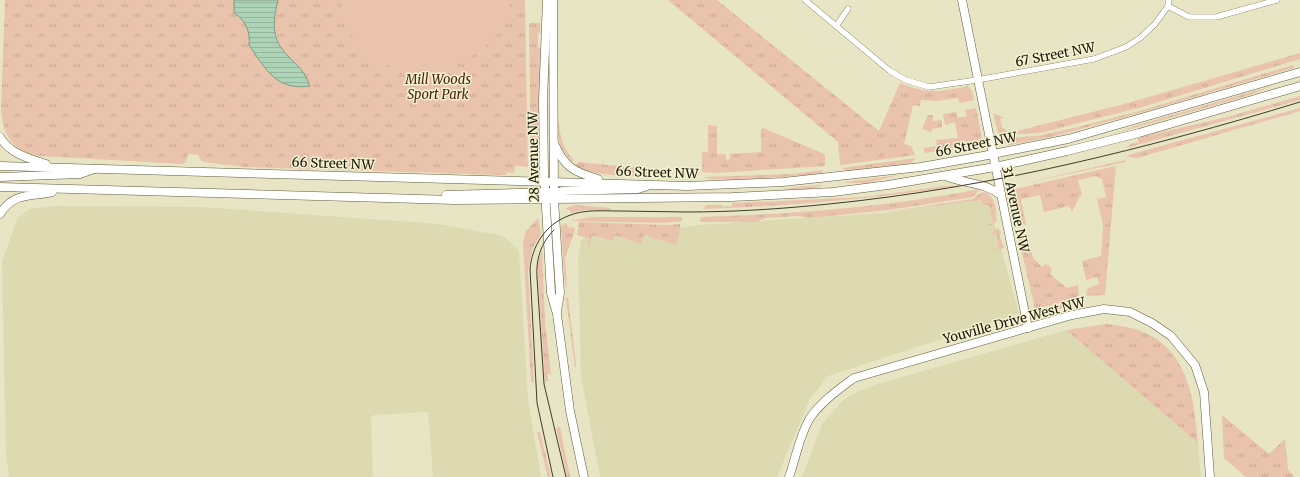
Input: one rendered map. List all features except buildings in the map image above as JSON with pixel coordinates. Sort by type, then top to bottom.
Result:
[{"type":"main road","name":"28 Avenue NW","points":[[547,0],[544,100],[544,182],[551,293],[557,314],[570,411],[584,477]]},
{"type":"main road","name":"28 Avenue NW","points":[[553,0],[554,196],[560,293],[557,314]]},
{"type":"main road","name":"31 Avenue NW","points":[[962,0],[1028,328]]},
{"type":"main road","name":"66 Street NW","points":[[0,166],[54,166],[713,186],[783,182],[921,167],[1068,139],[1300,72]]},
{"type":"main road","name":"66 Street NW","points":[[0,187],[390,199],[545,196],[725,197],[833,192],[945,176],[995,167],[1139,133],[1300,86]]},
{"type":"main road","points":[[0,137],[13,152],[54,166]]},
{"type":"main road","points":[[553,141],[565,163],[569,167],[577,172],[609,182]]},
{"type":"main road","points":[[0,177],[80,174],[97,168]]},
{"type":"main road","points":[[945,176],[959,182],[984,185],[1001,195]]},
{"type":"main road","points":[[545,196],[552,190],[554,182]]},
{"type":"main road","points":[[554,196],[638,189],[650,184]]},
{"type":"main road","points":[[0,214],[7,203],[17,198],[70,189]]},
{"type":"main road","name":"Youville Drive West NW","points":[[789,477],[800,441],[810,419],[827,399],[854,378],[1072,315],[1104,309],[1130,312],[1152,322],[1171,336],[1195,365],[1204,392],[1210,477]]},
{"type":"street","name":"67 Street NW","points":[[805,0],[890,71],[906,80],[929,87],[1094,59],[1126,47],[1140,38],[1155,24],[1169,3],[1189,17],[1216,17],[1276,0]]},
{"type":"street","points":[[836,26],[848,9]]},
{"type":"shaded area","points":[[234,0],[278,0],[274,25],[276,38],[286,54],[301,69],[310,86],[299,87],[289,85],[281,82],[267,70],[249,45],[248,31],[241,19],[234,13]]},
{"type":"shaded area","points":[[981,200],[989,204],[1019,314],[828,376],[810,399],[777,477],[600,477],[581,377],[578,258],[581,240],[595,232],[666,230],[698,225],[883,213]]},
{"type":"shaded area","points":[[54,206],[202,207],[439,224],[503,236],[519,250],[528,400],[541,477],[433,477],[428,412],[374,415],[371,418],[373,477],[9,477],[6,454],[2,262],[17,219],[29,209]]},
{"type":"shaded area","points":[[1066,330],[1198,443],[1201,477],[802,477],[822,424],[843,400],[857,392],[877,384]]},
{"type":"green space","name":"Mill Woods Sport Park","points":[[5,0],[525,0],[528,167],[515,166],[514,173],[507,172],[506,175],[502,175],[245,167],[204,162],[198,155],[188,154],[186,162],[183,164],[40,156],[30,154],[16,146],[11,141],[4,128],[2,120],[1,110]]},
{"type":"green space","points":[[340,0],[510,0],[507,16],[501,29],[492,40],[482,49],[456,65],[429,78],[396,69],[370,56],[360,46],[352,34],[345,19]]},
{"type":"green space","points":[[668,0],[717,0],[879,131],[900,83],[917,89],[934,91],[951,90],[968,86],[972,91],[974,100],[960,103],[958,98],[937,101],[921,100],[920,106],[913,105],[904,144],[911,146],[915,155],[840,165],[838,142]]},
{"type":"green space","points":[[529,23],[540,23],[538,48],[542,48],[538,162],[535,171],[531,169]]},
{"type":"green space","points":[[1300,53],[1300,59],[1142,107],[1040,133],[1004,135],[999,137],[993,113],[1004,118],[1000,119],[1002,127],[1009,133],[1128,103]]},
{"type":"green space","points":[[1293,65],[1294,68],[1055,136],[1009,145],[1004,142],[1004,138],[1037,136],[1143,110]]},
{"type":"green space","points":[[1272,86],[1250,95],[1113,134],[1138,125]]},
{"type":"green space","points":[[1300,96],[1300,100],[1126,148],[1131,144],[1139,142],[1137,138],[1227,117]]},
{"type":"green space","points":[[976,108],[982,139],[979,144],[925,153],[923,148],[937,146],[936,140],[958,138],[955,122],[945,125],[943,114],[956,112],[958,118],[967,116],[965,110]]},
{"type":"green space","points":[[1300,108],[1300,111],[1137,158],[1129,157],[1128,155]]},
{"type":"green space","points":[[558,110],[560,134],[563,143],[574,160],[572,162],[561,148],[558,136]]},
{"type":"green space","points":[[928,115],[933,115],[933,121],[942,120],[942,127],[932,129],[931,132],[922,129]]},
{"type":"green space","points":[[708,125],[717,126],[717,154],[726,154],[726,160],[730,159],[730,154],[761,152],[761,129],[763,128],[824,154],[825,166],[715,173],[702,172],[702,152],[708,152]]},
{"type":"green space","points":[[916,158],[911,163],[847,171],[842,168]]},
{"type":"green space","points":[[1125,160],[1125,162],[1017,185]]},
{"type":"green space","points":[[579,162],[647,169],[656,172],[635,176],[598,173],[588,171],[575,165]]},
{"type":"green space","points":[[1116,166],[1105,295],[1086,296],[1088,288],[1099,284],[1097,277],[1086,280],[1082,261],[1101,256],[1103,225],[1097,199],[1106,197],[1102,179],[1096,176],[1078,180],[1082,195],[1080,196],[1072,212],[1069,206],[1044,212],[1040,195],[1021,199],[1026,225],[1016,223],[1010,193],[1016,192],[1015,189]]},
{"type":"green space","points":[[823,170],[822,173],[818,174],[758,178],[724,180],[705,177],[791,174]]},
{"type":"green space","points":[[899,175],[867,183],[845,183],[845,182]]},
{"type":"green space","points":[[824,185],[809,189],[779,190],[797,187]]},
{"type":"green space","points":[[945,186],[958,186],[894,195],[831,201],[703,209],[706,205],[722,205],[722,207],[732,206],[732,203],[864,197]]},
{"type":"green space","points":[[980,189],[973,197],[889,210],[808,218],[798,216],[766,218],[756,222],[700,222],[701,217],[841,209],[911,201]]},
{"type":"green space","points":[[985,192],[992,197],[994,201],[997,221],[990,226],[988,224],[993,223],[989,205],[983,205],[981,200],[880,213],[973,199],[980,193]]},
{"type":"green space","points":[[574,205],[610,208],[612,210],[584,210],[571,213],[570,210],[565,209]]},
{"type":"green space","points":[[591,217],[682,217],[682,221],[663,223],[570,221]]},
{"type":"green space","points":[[538,218],[541,234],[532,249],[528,271],[534,382],[531,382],[523,242],[526,231]]},
{"type":"green space","points":[[579,222],[667,225],[680,224],[680,231],[676,245],[644,235],[641,244],[615,235],[612,241],[593,235],[590,243],[591,246],[588,244],[589,239],[577,235]]},
{"type":"green space","points":[[566,223],[569,228],[574,227],[575,230],[565,258],[567,288],[565,286],[561,226]]},
{"type":"green space","points":[[998,228],[1004,248],[994,251],[999,249],[996,234],[991,233]]},
{"type":"green space","points":[[1027,233],[1033,258],[1042,267],[1046,264],[1052,269],[1050,274],[1067,288],[1078,285],[1079,298],[1035,309],[1018,235]]},
{"type":"green space","points":[[542,249],[545,322],[551,374],[547,374],[548,381],[545,382],[538,277],[538,264]]},
{"type":"green space","points":[[568,297],[576,365],[575,368],[566,298]]},
{"type":"green space","points":[[1079,299],[1078,304],[1039,314],[1039,311]]},
{"type":"green space","points":[[1107,324],[1131,328],[1150,335],[1164,345],[1175,358],[1184,372],[1190,389],[1194,406],[1198,443],[1066,330]]},
{"type":"green space","points":[[1222,415],[1269,454],[1285,439],[1288,469],[1294,477],[1246,477],[1224,458]]},
{"type":"green space","points":[[560,427],[570,477],[567,477],[556,428]]},
{"type":"green space","points":[[537,432],[540,432],[551,477],[548,477]]},
{"type":"tram line","points":[[553,477],[537,403],[530,269],[531,260],[541,237],[560,220],[580,212],[739,211],[829,204],[948,188],[1067,165],[1125,151],[1184,136],[1300,102]]},
{"type":"tram line","points":[[554,230],[545,241],[540,252],[537,265],[537,278],[544,384],[566,477]]}]
